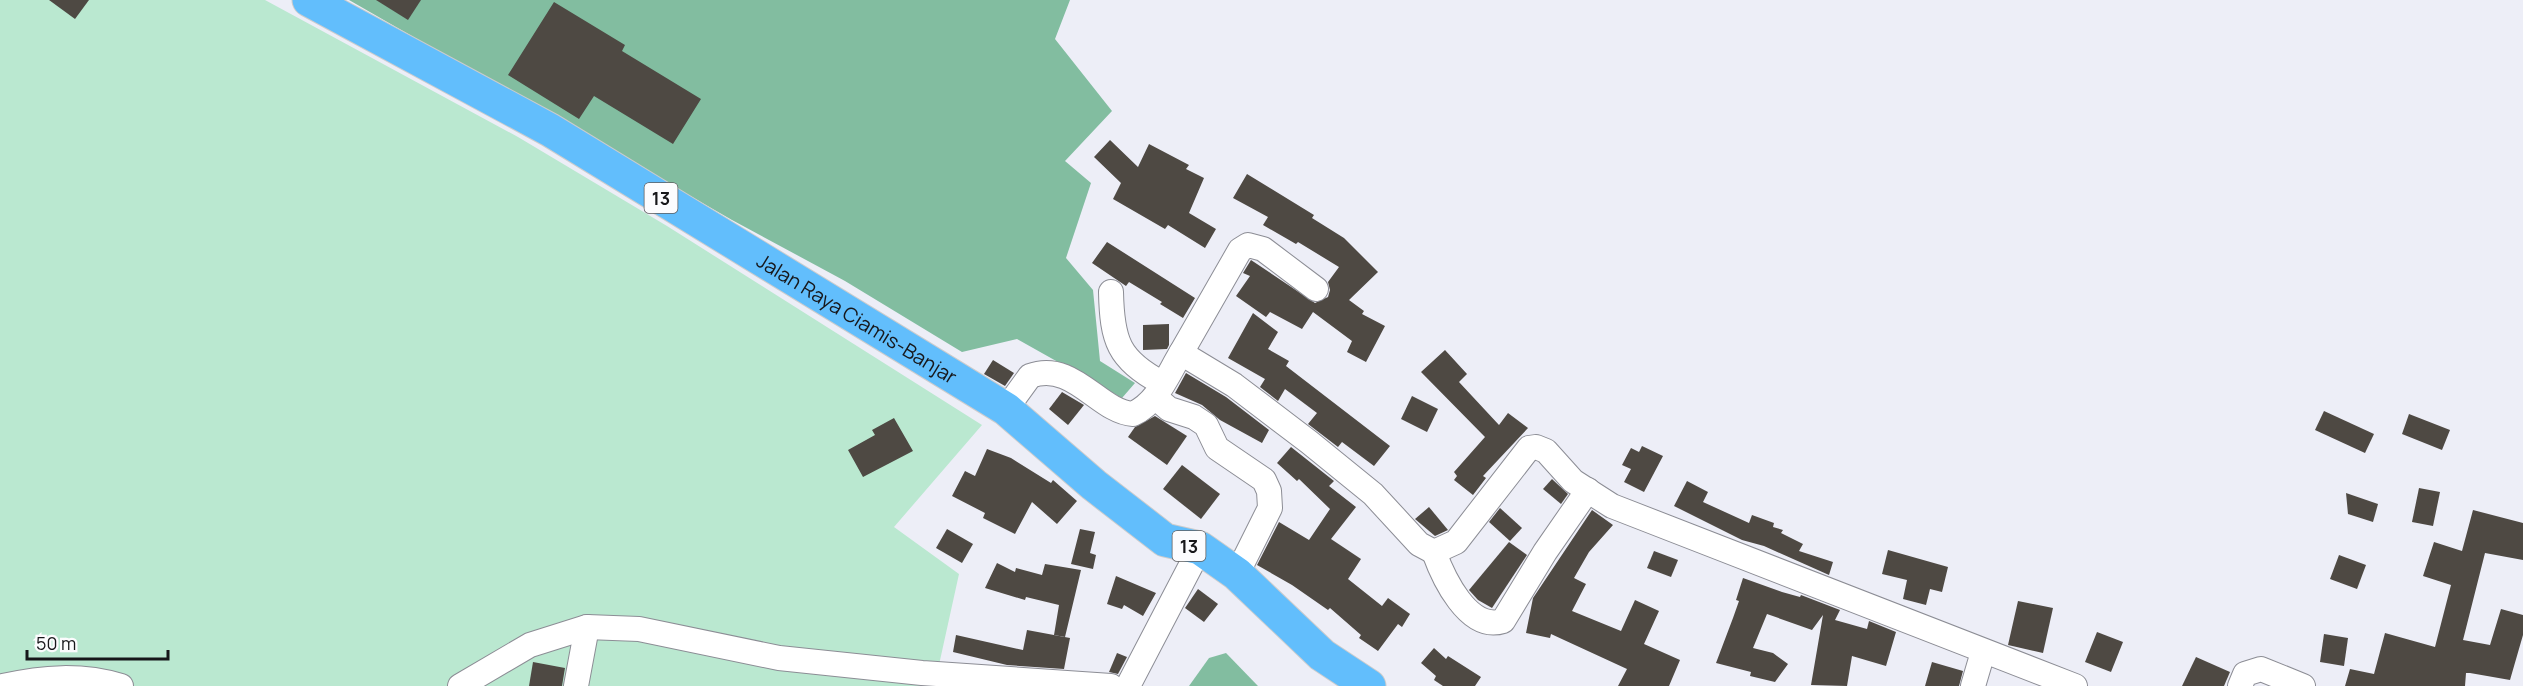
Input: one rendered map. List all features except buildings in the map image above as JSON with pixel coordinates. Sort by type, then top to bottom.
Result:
[{"type":"highway","name":"Jalan Raya Ciamis-Banjar","points":[[309,0],[550,130],[1006,409],[1094,485],[1165,540],[1200,548],[1237,574],[1322,655],[1369,686]]},
{"type":"street","points":[[1006,409],[1030,376],[1043,373],[1080,382],[1100,398],[1128,414],[1146,408],[1159,391],[1240,250],[1248,246],[1263,249],[1316,289]]},
{"type":"street","points":[[1111,292],[1112,325],[1118,346],[1131,364],[1159,391],[1169,409],[1194,417],[1206,425],[1217,448],[1264,480],[1269,491],[1270,508],[1237,574]]},
{"type":"street","points":[[1181,353],[1234,386],[1309,442],[1372,494],[1419,544],[1434,552],[1451,592],[1474,614],[1487,622],[1503,621],[1545,552],[1588,490]]},
{"type":"street","points":[[1434,552],[1456,542],[1529,448],[1536,447],[1545,451],[1556,466],[1612,506],[2075,686]]},
{"type":"street","points":[[1128,686],[1200,548]]},
{"type":"street","points":[[576,686],[587,627]]},
{"type":"street","points":[[460,686],[530,645],[587,627],[639,629],[779,658],[922,672],[1111,686]]},
{"type":"street","points":[[1972,686],[1983,652]]},
{"type":"street","points":[[2240,686],[2245,674],[2261,669],[2302,686]]},
{"type":"street","points":[[3,686],[65,677],[96,678],[121,686]]},
{"type":"green space","points":[[0,0],[265,0],[518,137],[667,226],[982,425],[894,527],[959,574],[935,683],[961,686],[0,686]]},
{"type":"green space","points":[[349,0],[1070,0],[1055,39],[1112,111],[1065,161],[1091,183],[1066,258],[1093,290],[1100,361],[1135,383],[1122,398],[1017,339],[962,352],[845,281],[732,220]]},
{"type":"green space","points":[[1226,653],[1258,686],[1189,686],[1209,658]]}]
